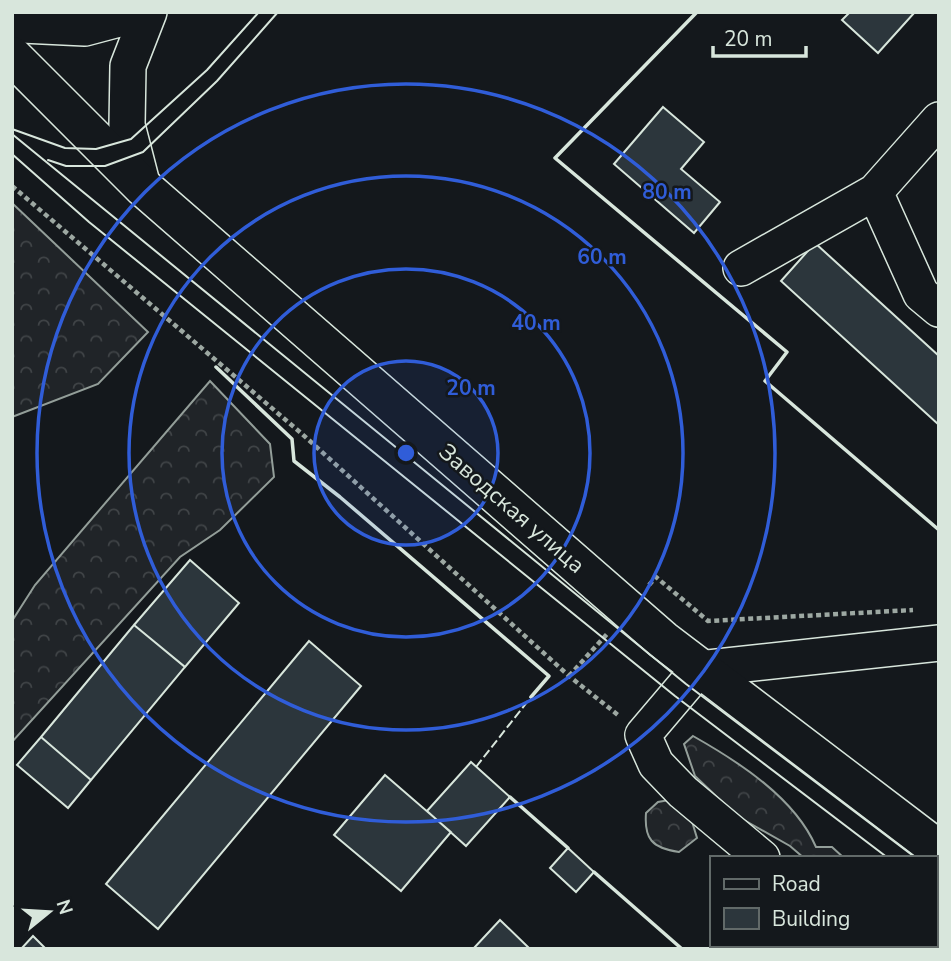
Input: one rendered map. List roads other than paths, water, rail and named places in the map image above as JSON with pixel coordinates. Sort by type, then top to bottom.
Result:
[{"type":"main road","name":"Заводская улица","points":[[12,57],[143,187],[628,610],[699,669],[939,850]]},
{"type":"street","points":[[12,22],[85,28],[147,12]]},
{"type":"street","points":[[143,187],[127,125],[128,66],[147,12]]},
{"type":"street","points":[[741,268],[875,192],[939,120]]},
{"type":"street","points":[[875,192],[921,294],[939,309]]},
{"type":"street","points":[[760,856],[683,792],[656,764],[643,735],[699,669],[939,643]]},
{"type":"tram line","points":[[12,129],[65,148],[96,149],[131,139],[207,70],[259,12]]},
{"type":"tram line","points":[[48,160],[66,166],[105,166],[143,152],[217,81],[278,12]]},
{"type":"tram line","points":[[12,134],[686,684],[913,856]]},
{"type":"tram line","points":[[12,154],[89,222],[675,696],[885,856]]}]
